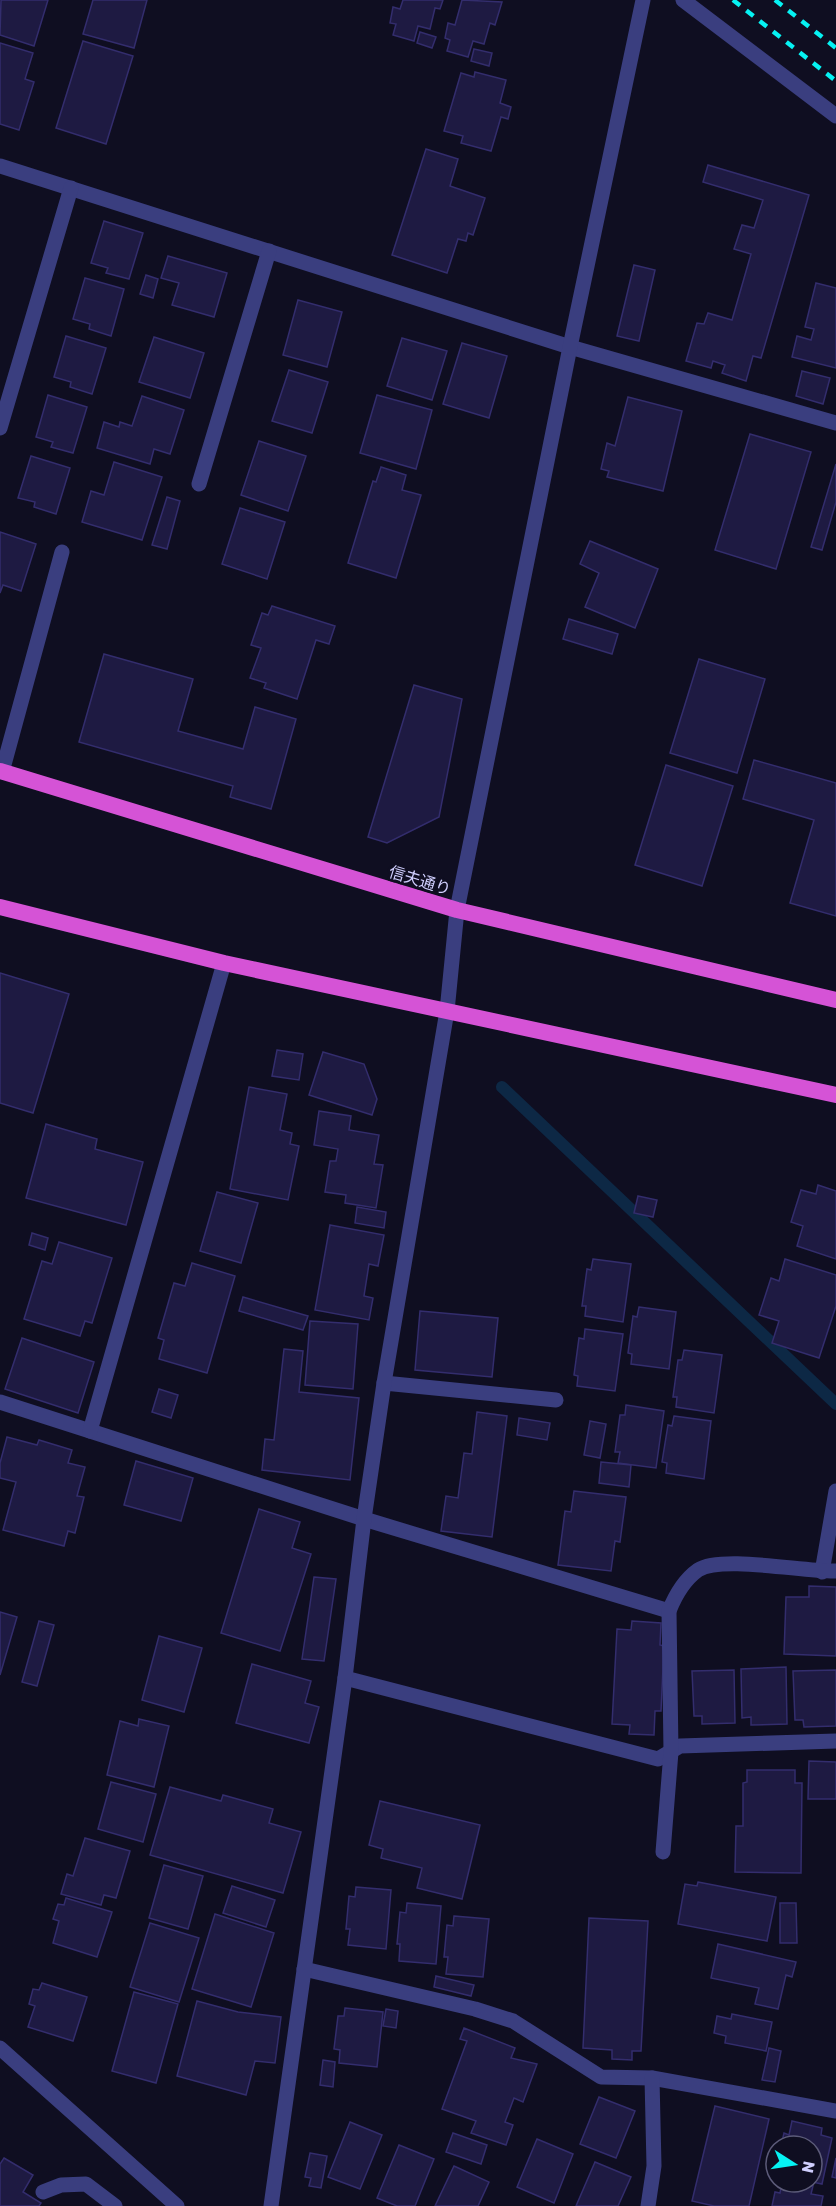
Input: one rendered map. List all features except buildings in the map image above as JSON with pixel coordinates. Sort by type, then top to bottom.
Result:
[{"type":"highway","name":"信夫通り","points":[[1,772],[457,910],[836,1000]]},
{"type":"highway","points":[[0,907],[224,963],[836,1095]]},
{"type":"street","points":[[683,0],[836,116]]},
{"type":"street","points":[[271,2206],[345,1678],[364,1519],[384,1383],[447,1011],[457,910],[639,1]]},
{"type":"street","points":[[0,166],[570,347],[836,423]]},
{"type":"street","points":[[0,428],[71,188]]},
{"type":"street","points":[[199,484],[268,251]]},
{"type":"street","points":[[1,772],[62,552]]},
{"type":"street","points":[[90,1431],[224,963]]},
{"type":"street","points":[[384,1383],[556,1400]]},
{"type":"street","points":[[0,1402],[364,1519],[669,1611]]},
{"type":"street","points":[[663,1852],[671,1752],[669,1611],[684,1585],[698,1571],[709,1566],[729,1564],[829,1571],[836,1491]]},
{"type":"street","points":[[345,1678],[658,1760],[680,1746],[836,1741]]},
{"type":"street","points":[[304,1969],[475,2009],[513,2021],[601,2077],[652,2078],[836,2111]]},
{"type":"street","points":[[0,2048],[177,2206]]},
{"type":"street","points":[[648,2206],[654,2166],[652,2078]]},
{"type":"street","points":[[44,2192],[62,2184],[87,2184],[115,2206]]},
{"type":"waterway","points":[[502,1087],[836,1404]]},
{"type":"railway","points":[[733,0],[836,81]]},
{"type":"railway","points":[[775,0],[836,48]]}]
